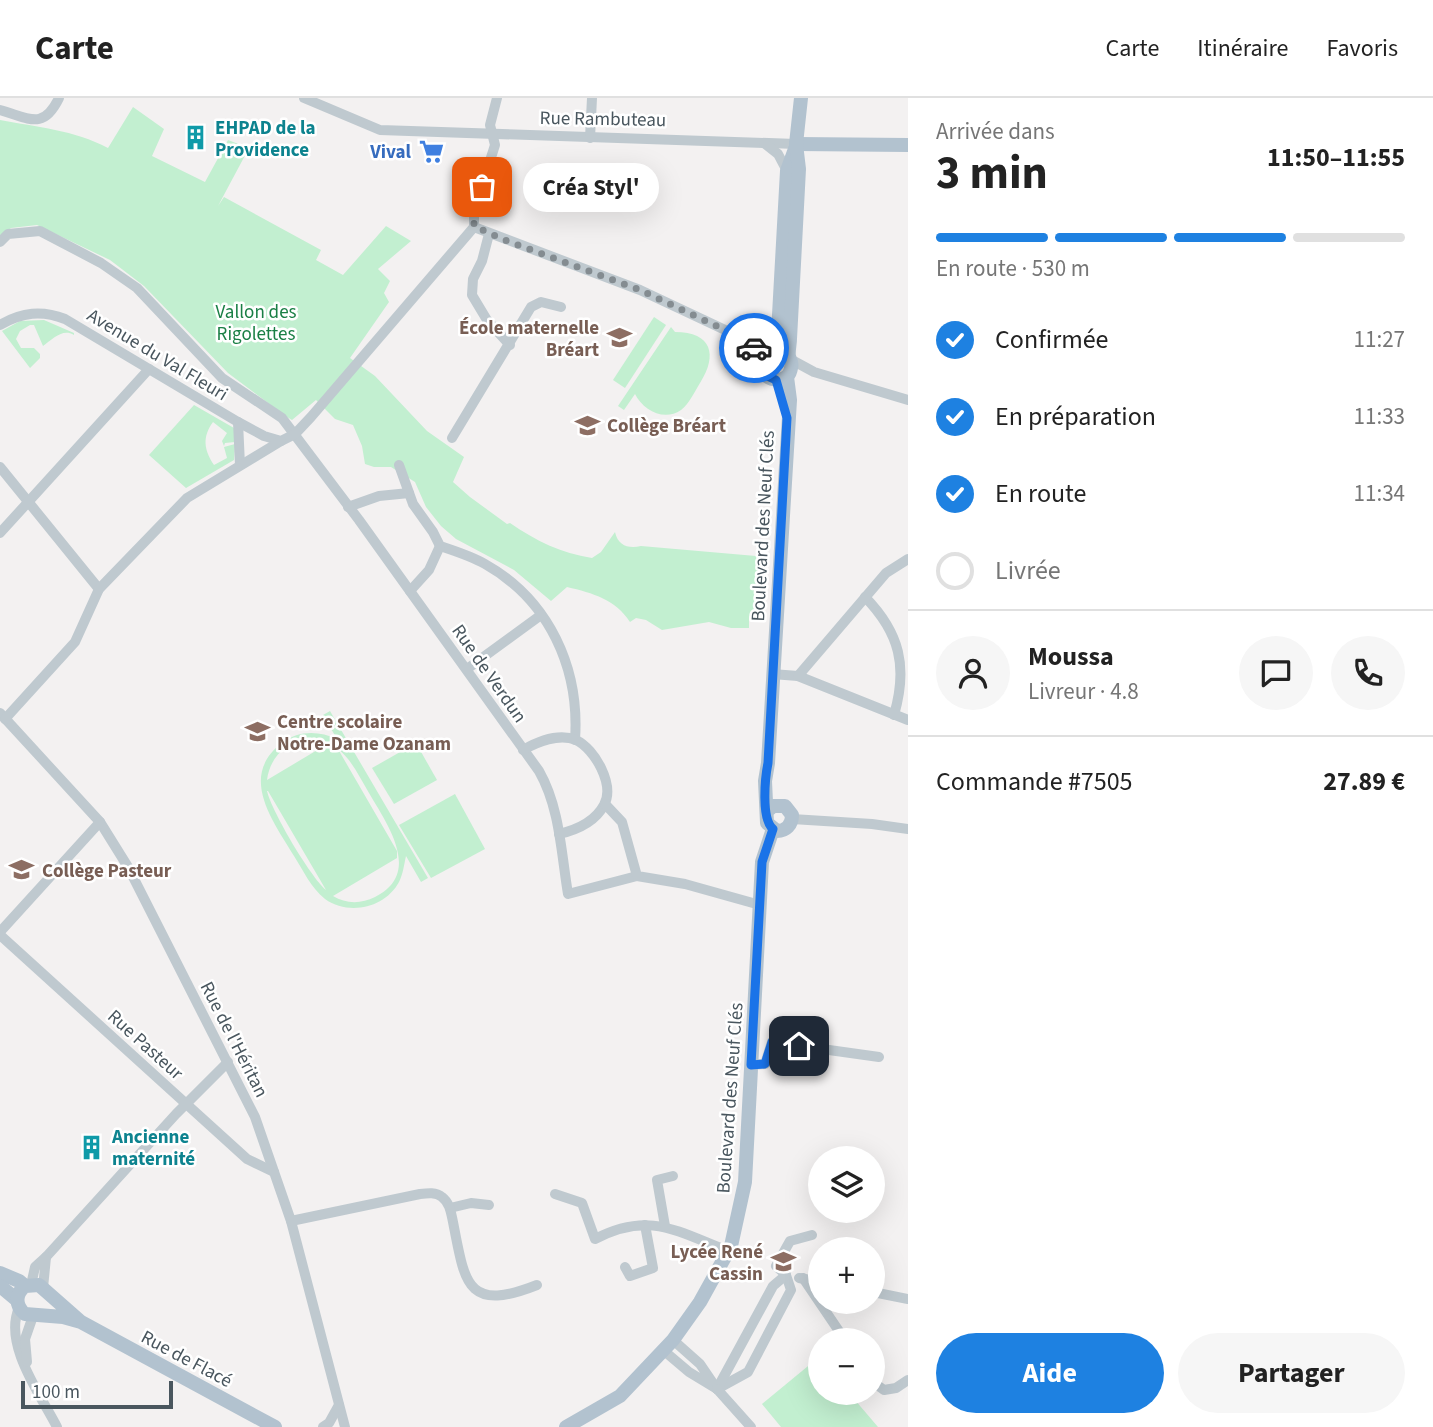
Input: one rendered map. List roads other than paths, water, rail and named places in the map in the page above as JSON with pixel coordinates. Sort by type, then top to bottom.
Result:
[{"type":"main road","name":"Boulevard des Neuf Clés","points":[[767,811],[765,781],[787,418],[778,362],[779,333],[801,98]]},
{"type":"main road","name":"Rue Rambuteau","points":[[796,144],[908,145]]},
{"type":"main road","points":[[793,170],[826,145]]},
{"type":"main road","name":"Boulevard des Neuf Clés","points":[[778,362],[793,170]]},
{"type":"main road","name":"Boulevard des Neuf Clés","points":[[768,763],[782,805]]},
{"type":"main road","points":[[782,805],[788,808],[792,819],[785,829],[773,829],[767,823],[767,811],[773,806],[782,805]]},
{"type":"main road","name":"Boulevard des Neuf Clés","points":[[574,1425],[620,1396],[668,1345],[700,1302],[728,1251],[744,1198],[762,862],[773,829]]},
{"type":"main road","name":"Rue de Flacé","points":[[0,1273],[37,1288],[81,1322],[275,1427]]},
{"type":"main road","points":[[0,1286],[25,1314],[37,1315],[49,1302],[37,1288],[21,1290],[18,1304]]},
{"type":"main road","name":"Rue de Flacé","points":[[37,1315],[81,1322]]},
{"type":"street","points":[[0,110],[36,120],[44,119],[50,115],[58,98]]},
{"type":"street","name":"Rue Rambuteau","points":[[304,98],[380,130],[796,144]]},
{"type":"street","points":[[335,111],[340,98]]},
{"type":"street","points":[[3,716],[75,642],[99,589],[187,498],[295,434],[474,226],[474,211],[495,145],[490,125],[497,98]]},
{"type":"street","points":[[590,138],[592,98]]},
{"type":"street","points":[[764,143],[793,170]]},
{"type":"street","points":[[474,226],[640,290],[750,342],[778,362],[908,400]]},
{"type":"street","name":"Rue de Verdun","points":[[0,242],[8,234],[40,232],[101,263],[137,288],[222,378],[279,417],[295,434],[467,668],[549,789],[568,894],[637,876]]},
{"type":"street","points":[[489,234],[482,261],[473,279],[472,295],[487,320],[510,345]]},
{"type":"street","points":[[452,438],[531,307],[541,302],[561,307]]},
{"type":"street","name":"Avenue du Val Fleuri","points":[[0,325],[27,313],[54,315],[238,422],[264,436],[281,441]]},
{"type":"street","points":[[0,533],[149,369]]},
{"type":"street","points":[[238,422],[240,465]]},
{"type":"street","points":[[399,465],[413,504],[440,546],[484,564],[507,579],[524,593],[556,636],[575,697],[575,740]]},
{"type":"street","points":[[0,467],[99,589]]},
{"type":"street","points":[[348,507],[379,496],[409,493]]},
{"type":"street","points":[[410,591],[429,570],[440,546]]},
{"type":"street","points":[[798,676],[886,573],[908,559]]},
{"type":"street","points":[[865,597],[883,616],[900,652],[901,687],[894,715]]},
{"type":"street","points":[[467,668],[541,615]]},
{"type":"street","points":[[772,674],[798,676],[908,720]]},
{"type":"street","name":"Rue de l'Héritan","points":[[3,716],[100,822],[128,866],[255,1117],[291,1221],[345,1427]]},
{"type":"street","points":[[523,750],[545,740],[575,740],[599,763],[606,784],[605,804],[587,823],[559,834]]},
{"type":"street","points":[[605,804],[622,822],[637,876],[685,884],[760,905]]},
{"type":"street","points":[[792,819],[908,829]]},
{"type":"street","points":[[0,934],[100,822]]},
{"type":"street","name":"Rue Pasteur","points":[[0,934],[247,1158],[274,1172]]},
{"type":"street","points":[[751,1065],[765,1064],[772,1042],[879,1057]]},
{"type":"street","points":[[37,1288],[46,1257],[228,1062]]},
{"type":"street","points":[[664,1226],[657,1180],[673,1176]]},
{"type":"street","points":[[291,1221],[433,1193],[442,1197],[450,1208],[462,1260],[472,1288],[491,1297],[516,1293],[537,1285]]},
{"type":"street","points":[[555,1194],[582,1203],[594,1239],[629,1224],[664,1226],[728,1251]]},
{"type":"street","points":[[450,1208],[471,1203],[489,1205]]},
{"type":"street","points":[[625,1267],[630,1276],[653,1268],[645,1225]]},
{"type":"street","points":[[717,1389],[748,1372],[792,1290],[786,1275],[776,1266],[790,1241],[813,1235]]},
{"type":"street","points":[[786,1275],[808,1279]]},
{"type":"street","points":[[717,1389],[773,1286],[786,1275]]},
{"type":"street","points":[[803,1278],[837,1328]]},
{"type":"street","points":[[885,1294],[908,1299]]},
{"type":"street","points":[[18,1304],[15,1317],[16,1348],[57,1427]]},
{"type":"street","points":[[29,1372],[25,1339],[37,1315]]},
{"type":"street","points":[[668,1345],[700,1364],[717,1389],[751,1427]]},
{"type":"street","points":[[885,1390],[896,1388],[908,1381]]},
{"type":"street","points":[[323,1427],[329,1423],[339,1405]]},
{"type":"place","name":"EHPAD de la Providence","points":[[195,138]]},
{"type":"place","name":"Vival","points":[[431,151]]},
{"type":"place","name":"Créa Styl'","points":[[482,187]]},
{"type":"place","name":"École maternelle Bréart","points":[[619,338]]},
{"type":"place","name":"Collège Bréart","points":[[587,425]]},
{"type":"place","name":"Centre scolaire Notre-Dame Ozanam","points":[[257,732]]},
{"type":"place","name":"Collège Pasteur","points":[[22,870]]},
{"type":"place","name":"Ancienne maternité","points":[[92,1147]]},
{"type":"place","name":"Lycée René Cassin","points":[[783,1262]]},
{"type":"park label","name":"Vallon des Rigolettes","points":[[256,322]]}]
